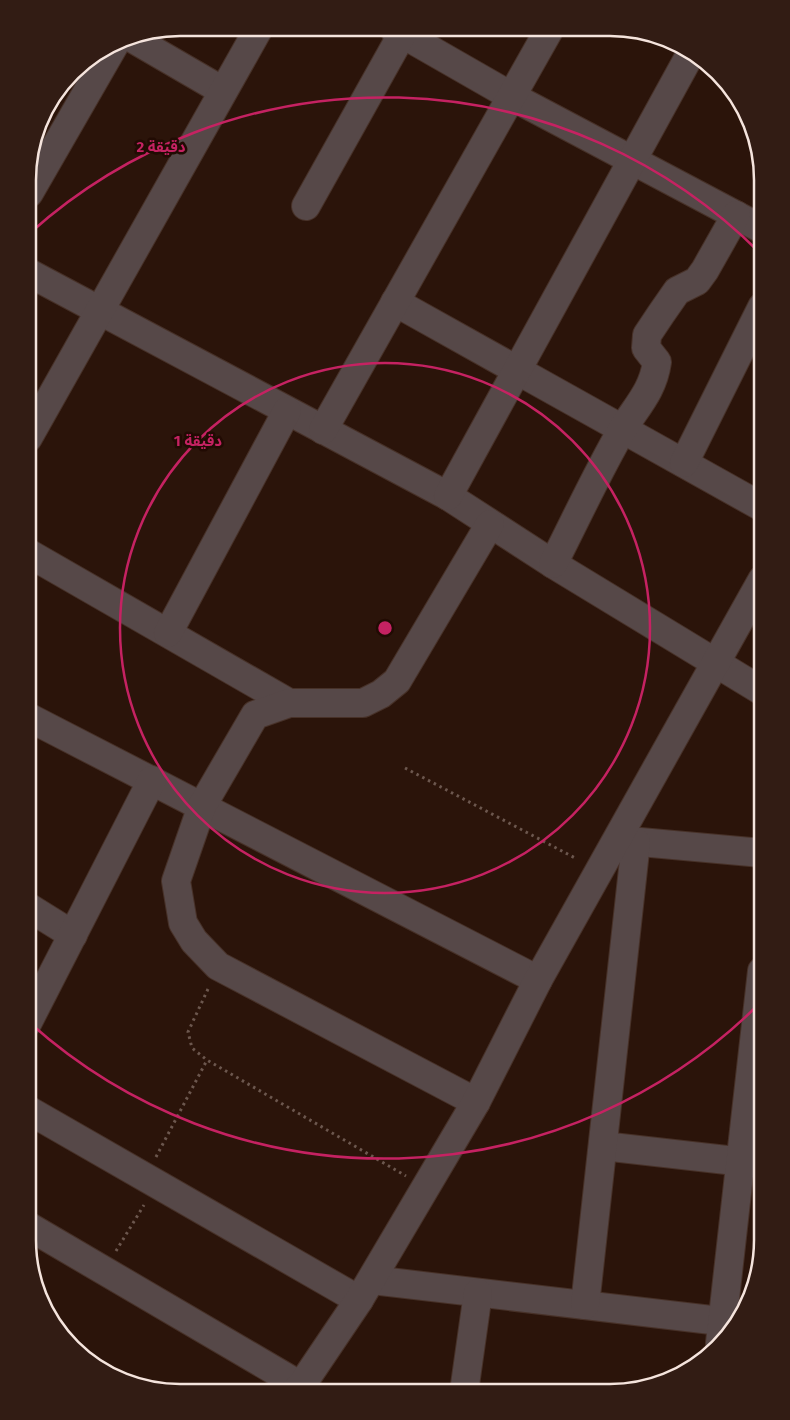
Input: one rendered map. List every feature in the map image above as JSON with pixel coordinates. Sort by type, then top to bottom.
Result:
[{"type":"street","points":[[306,206],[397,36]]},
{"type":"street","points":[[411,36],[511,96],[754,225]]},
{"type":"street","points":[[323,430],[545,36]]},
{"type":"street","points":[[36,424],[254,37]]},
{"type":"street","points":[[139,42],[223,91]]},
{"type":"street","points":[[36,181],[109,55]]},
{"type":"street","points":[[448,496],[688,59]]},
{"type":"street","points":[[553,564],[623,429],[641,405],[657,362],[646,348],[647,335],[677,291],[697,281],[736,215]]},
{"type":"street","points":[[36,277],[448,496],[553,564],[754,686]]},
{"type":"street","points":[[395,302],[754,502]]},
{"type":"street","points":[[684,463],[754,323]]},
{"type":"street","points":[[168,633],[287,411]]},
{"type":"street","points":[[476,1102],[218,966],[194,940],[183,923],[176,881],[202,806],[255,715],[289,702],[363,703],[381,694],[397,681],[490,524]]},
{"type":"street","points":[[36,558],[289,702]]},
{"type":"street","points":[[300,1384],[366,1290],[476,1102],[538,980],[600,871],[627,841],[754,596]]},
{"type":"street","points":[[36,721],[538,980]]},
{"type":"street","points":[[36,1006],[152,780]]},
{"type":"street","points":[[627,841],[753,852]]},
{"type":"street","points":[[585,1305],[603,1146],[627,841]]},
{"type":"street","points":[[36,912],[73,934]]},
{"type":"street","points":[[36,1115],[151,1181],[366,1290],[478,1293],[585,1305],[724,1328]]},
{"type":"street","points":[[728,1322],[752,1163],[753,1142]]},
{"type":"street","points":[[603,1146],[752,1163]]},
{"type":"street","points":[[36,1231],[289,1384]]},
{"type":"street","points":[[465,1384],[478,1293]]},
{"type":"path","points":[[405,768],[600,871]]},
{"type":"path","points":[[218,966],[188,1032],[192,1048],[207,1060],[426,1188]]},
{"type":"path","points":[[103,1270],[151,1181],[207,1060]]}]
